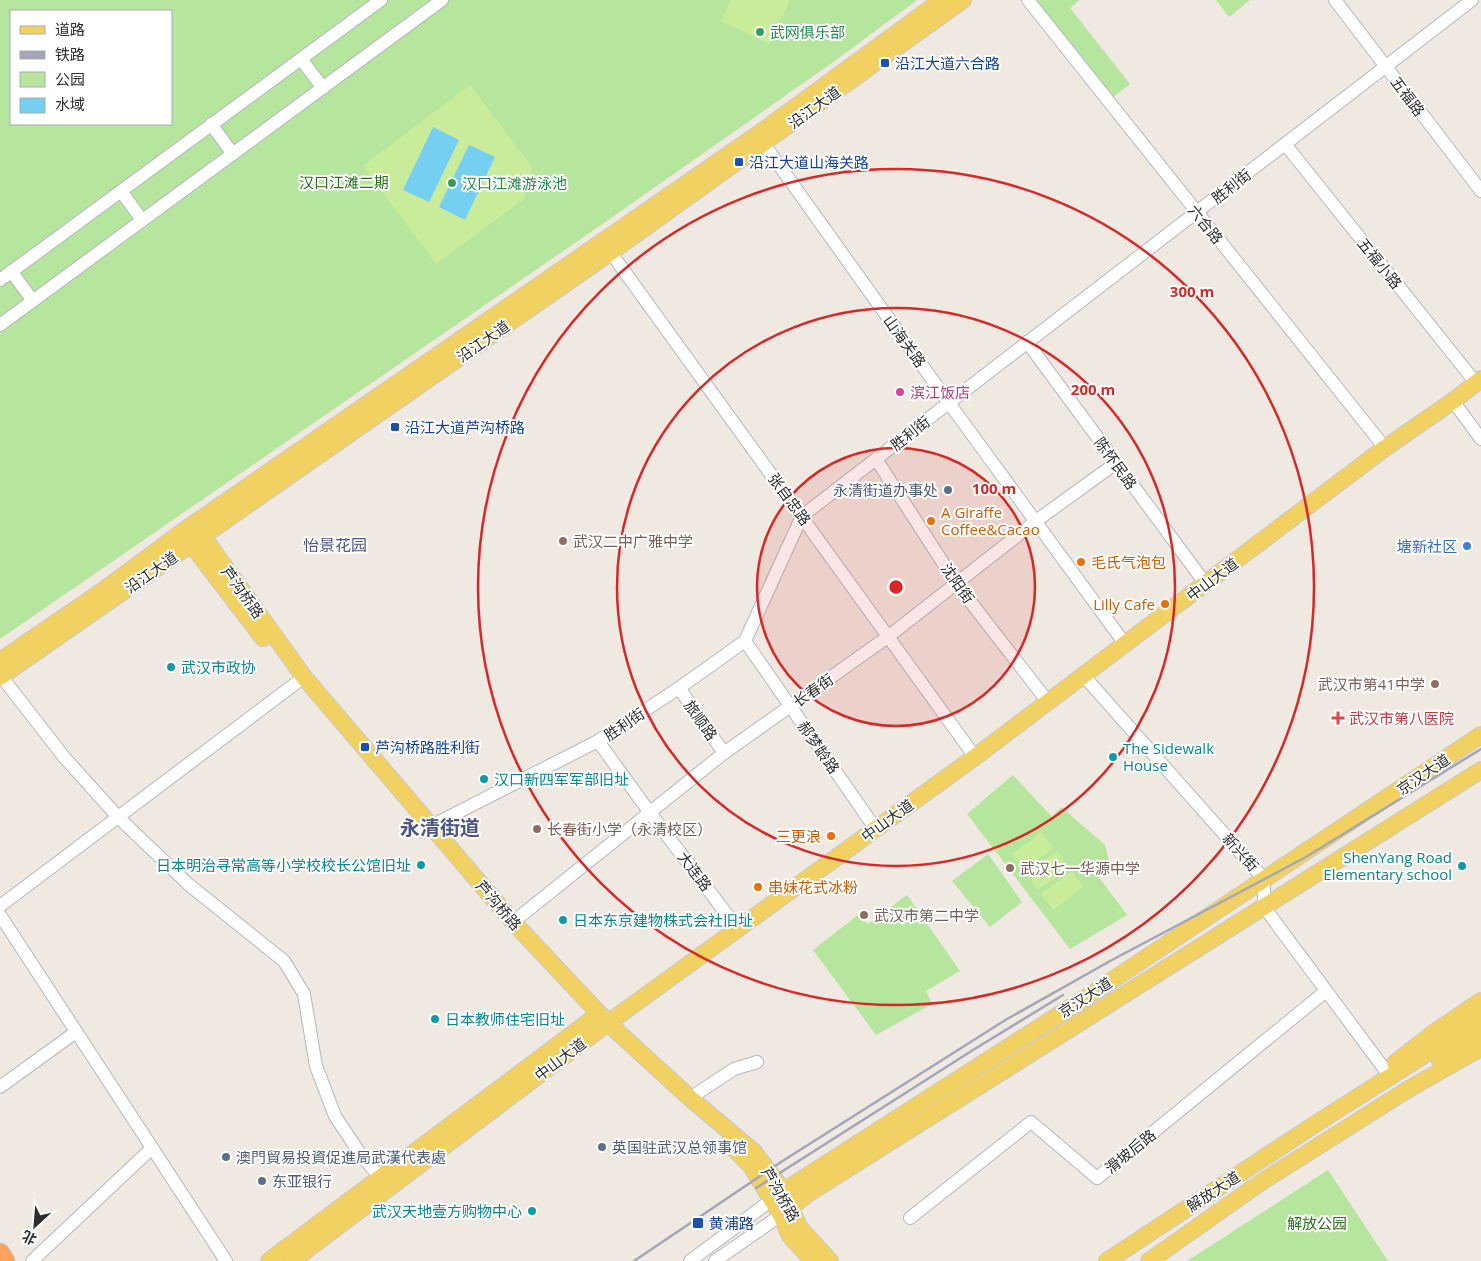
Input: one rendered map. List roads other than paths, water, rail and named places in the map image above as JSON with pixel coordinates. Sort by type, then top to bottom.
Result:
[{"type":"highway","points":[[0,1252],[5,1261]]},
{"type":"main road","name":"沿江大道","points":[[760,139],[942,0]]},
{"type":"main road","name":"沿江大道","points":[[0,671],[192,534],[963,0]]},
{"type":"main road","name":"中山大道","points":[[269,1261],[385,1182],[601,1023],[738,928],[975,757],[1385,448],[1453,401],[1478,381]]},
{"type":"main road","name":"芦沟桥路","points":[[192,534],[300,680],[427,829],[513,922],[601,1023],[754,1152],[769,1171],[777,1196],[785,1212],[790,1236],[812,1261]]},
{"type":"main road","name":"京汉大道","points":[[777,1196],[1093,993],[1481,735]]},
{"type":"main road","name":"京汉大道","points":[[785,1212],[814,1190],[1481,770]]},
{"type":"main road","name":"芦沟桥路","points":[[427,829],[493,916],[682,1105],[736,1150],[777,1196]]},
{"type":"main road","name":"解放大道","points":[[1320,1121],[1432,1034],[1481,1001]]},
{"type":"main road","name":"解放大道","points":[[1332,1138],[1458,1041],[1481,1019]]},
{"type":"main road","name":"解放大道","points":[[1107,1261],[1320,1121],[1458,1041],[1481,1032]]},
{"type":"main road","name":"解放大道","points":[[1149,1261],[1260,1183],[1407,1090],[1481,1048]]},
{"type":"main road","name":"中山大道","points":[[292,1261],[385,1182]]},
{"type":"main road","name":"芦沟桥路","points":[[785,1212],[830,1261]]},
{"type":"street","points":[[0,280],[381,0]]},
{"type":"street","name":"六合路","points":[[1028,0],[1385,448]]},
{"type":"street","name":"五福路","points":[[1336,0],[1481,191]]},
{"type":"street","name":"胜利街","points":[[427,829],[598,741],[679,688],[745,641],[802,516],[1472,0]]},
{"type":"street","points":[[0,325],[322,88],[433,2]]},
{"type":"street","points":[[301,58],[322,88]]},
{"type":"street","points":[[211,124],[233,154]]},
{"type":"street","name":"山海关路","points":[[760,139],[1125,644]]},
{"type":"street","name":"五福小路","points":[[1285,144],[1478,381]]},
{"type":"street","points":[[120,191],[142,220]]},
{"type":"street","name":"张自忠路","points":[[607,247],[975,757]]},
{"type":"street","points":[[12,271],[33,300]]},
{"type":"street","name":"陈怀民路","points":[[1027,342],[1205,583]]},
{"type":"street","points":[[1453,401],[1481,439]]},
{"type":"street","name":"沈阳街","points":[[876,459],[956,583],[1048,702]]},
{"type":"street","name":"长春街","points":[[513,922],[724,753],[889,636],[1036,521],[1116,462]]},
{"type":"street","name":"郝梦龄路","points":[[745,641],[875,828]]},
{"type":"street","points":[[0,671],[64,757],[118,817],[188,884],[284,961],[304,994],[316,1066],[335,1116],[361,1155],[385,1182]]},
{"type":"street","name":"新兴街","points":[[1083,676],[1264,879],[1264,907]]},
{"type":"street","points":[[0,906],[300,680]]},
{"type":"street","name":"旅顺路","points":[[679,688],[724,753]]},
{"type":"street","name":"大连路","points":[[598,741],[650,813],[738,928]]},
{"type":"street","points":[[1264,907],[1385,1070]]},
{"type":"street","points":[[0,915],[226,1261]]},
{"type":"street","name":"滑坡后路","points":[[910,1218],[1031,1122],[1097,1178],[1326,991]]},
{"type":"street","points":[[0,1087],[76,1032]]},
{"type":"street","points":[[690,1098],[734,1069],[757,1062]]},
{"type":"street","points":[[32,1261],[152,1148]]},
{"type":"street","name":"京汉大道","points":[[690,1261],[777,1196]]},
{"type":"street","name":"京汉大道","points":[[715,1261],[785,1212]]},
{"type":"water","points":[[433,127],[459,140],[429,202],[403,190]]},
{"type":"water","points":[[469,145],[495,157],[465,220],[439,207]]},
{"type":"railway","points":[[634,1261],[781,1162],[1007,1019],[1112,960],[1306,857],[1481,749]]},
{"type":"railway","points":[[756,1188],[1063,995]]},
{"type":"place","name":"武网俱乐部","points":[[760,32]]},
{"type":"place","name":"沿江大道六合路","points":[[885,63]]},
{"type":"place","name":"沿江大道山海关路","points":[[739,162]]},
{"type":"place","name":"汉口江滩游泳池","points":[[452,183]]},
{"type":"place","name":"滨江饭店","points":[[900,392]]},
{"type":"place","name":"沿江大道芦沟桥路","points":[[395,427]]},
{"type":"place","name":"永清街道办事处","points":[[948,490]]},
{"type":"place","name":"A Giraffe Coffee&Cacao","points":[[931,521]]},
{"type":"place","name":"武汉二中广雅中学","points":[[563,541]]},
{"type":"place","name":"塘新社区","points":[[1467,546]]},
{"type":"place","name":"毛氏气泡包","points":[[1081,562]]},
{"type":"place","name":"Lilly Cafe","points":[[1165,604]]},
{"type":"place","name":"武汉市政协","points":[[171,667]]},
{"type":"place","name":"武汉市第41中学","points":[[1435,684]]},
{"type":"place","name":"武汉市第八医院","points":[[1338,718]]},
{"type":"place","name":"芦沟桥路胜利街","points":[[365,747]]},
{"type":"place","name":"The Sidewalk House","points":[[1113,757]]},
{"type":"place","name":"汉口新四军军部旧址","points":[[484,779]]},
{"type":"place","name":"长春街小学（永清校区）","points":[[537,829]]},
{"type":"place","name":"三更浪","points":[[831,836]]},
{"type":"place","name":"日本明治寻常高等小学校校长公馆旧址","points":[[421,865]]},
{"type":"place","name":"ShenYang Road Elementary school","points":[[1462,866]]},
{"type":"place","name":"武汉七一华源中学","points":[[1010,868]]},
{"type":"place","name":"串妹花式冰粉","points":[[758,887]]},
{"type":"place","name":"武汉市第二中学","points":[[864,915]]},
{"type":"place","name":"日本东京建物株式会社旧址","points":[[563,920]]},
{"type":"place","name":"日本教师住宅旧址","points":[[435,1019]]},
{"type":"place","name":"英国驻武汉总领事馆","points":[[602,1147]]},
{"type":"place","name":"澳門貿易投資促進局武漢代表處","points":[[226,1157]]},
{"type":"place","name":"东亚银行","points":[[262,1181]]},
{"type":"place","name":"武汉天地壹方购物中心","points":[[532,1211]]},
{"type":"place","name":"黄浦路","points":[[698,1223]]},
{"type":"district","name":"怡景花园","points":[[335,545]]},
{"type":"district","name":"永清街道","points":[[440,827]]},
{"type":"park label","name":"汉口江滩二期","points":[[344,182]]},
{"type":"park label","name":"解放公园","points":[[1317,1223]]}]
